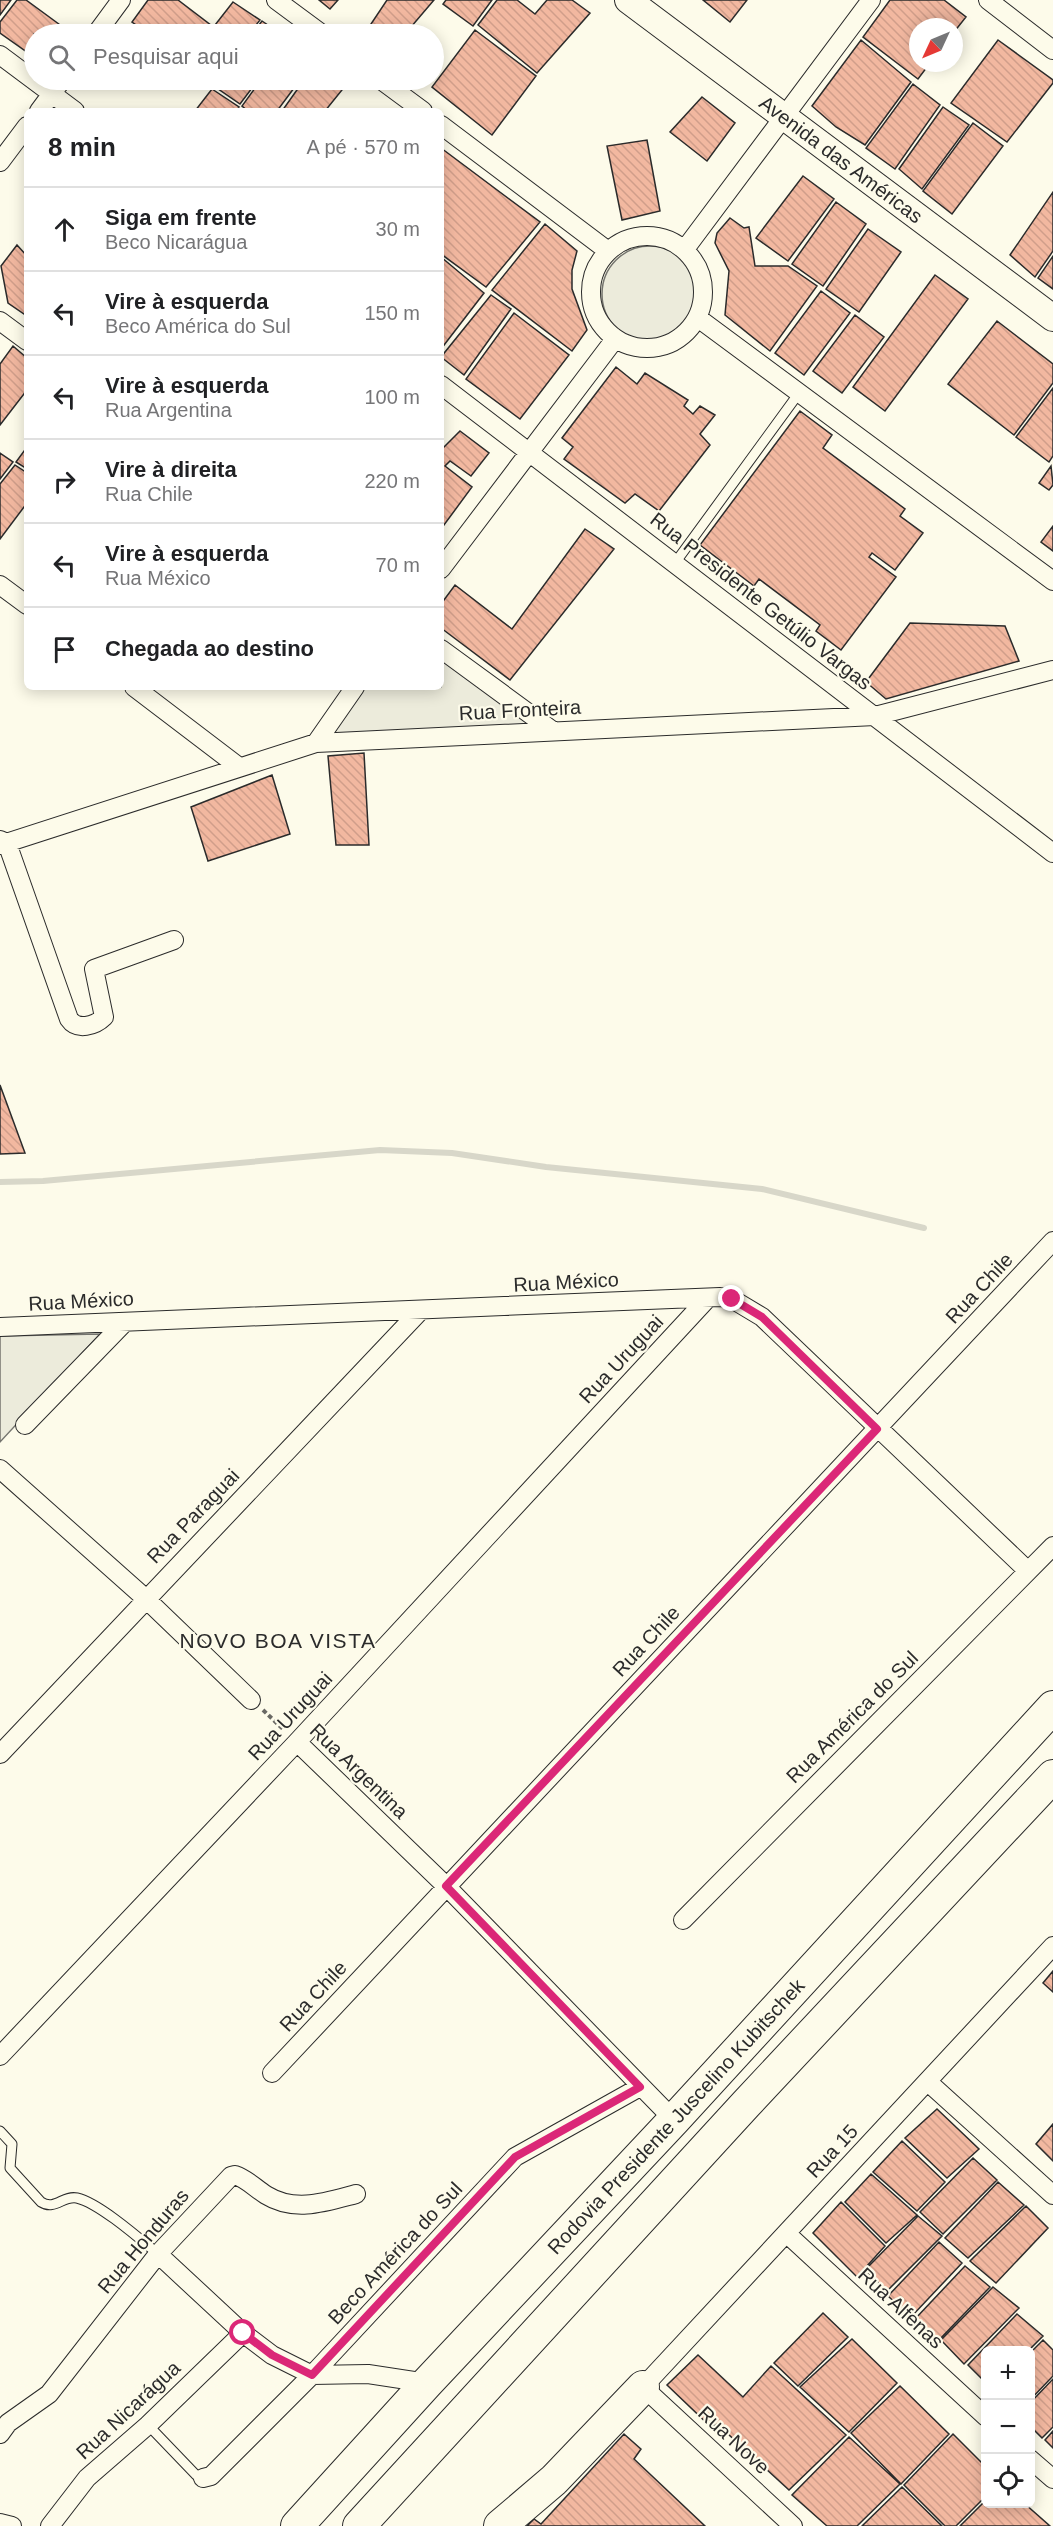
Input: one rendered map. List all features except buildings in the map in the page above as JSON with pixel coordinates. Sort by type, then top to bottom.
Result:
[{"type":"highway","name":"Rodovia Presidente Juscelino Kubitschek","points":[[297,2526],[1053,1707]]},
{"type":"highway","points":[[359,2526],[746,2104],[1053,1776]]},
{"type":"highway","points":[[500,2526],[555,2480],[644,2387]]},
{"type":"main road","name":"Avenida das Américas","points":[[628,0],[1053,318]]},
{"type":"street","points":[[103,24],[121,0]]},
{"type":"street","points":[[276,0],[308,24]]},
{"type":"street","points":[[685,249],[871,0]]},
{"type":"street","points":[[988,0],[1053,50]]},
{"type":"street","points":[[0,55],[24,68]]},
{"type":"street","points":[[41,108],[55,90]]},
{"type":"street","points":[[59,90],[73,108]]},
{"type":"street","points":[[395,90],[419,108]]},
{"type":"street","points":[[444,127],[608,251]]},
{"type":"street","points":[[0,162],[24,130]]},
{"type":"street","points":[[654,235],[670,240],[685,249],[697,264],[703,281],[704,300],[698,318],[687,333],[671,344],[652,349],[633,347],[615,339],[603,327],[595,313],[591,297],[592,280],[597,264],[621,241],[637,236],[654,235]]},
{"type":"street","points":[[698,318],[1053,581]]},
{"type":"street","points":[[0,321],[24,339]]},
{"type":"street","points":[[444,565],[615,339]]},
{"type":"street","name":"Rua Presidente Getúlio Vargas","points":[[444,387],[1053,853]]},
{"type":"street","points":[[0,585],[24,603]]},
{"type":"street","points":[[444,651],[553,731]]},
{"type":"street","name":"Rua Fronteira","points":[[2,843],[316,743],[874,716],[1053,670]]},
{"type":"street","points":[[138,690],[238,767]]},
{"type":"street","points":[[316,743],[353,690]]},
{"type":"street","points":[[2,843],[69,1019],[75,1026],[91,1024],[104,1017],[94,969],[174,940]]},
{"type":"street","name":"Rua Chile","points":[[272,2073],[1053,1241]]},
{"type":"street","name":"Rua México","points":[[0,1327],[708,1298],[732,1299],[762,1317],[1028,1571]]},
{"type":"street","name":"Rua Uruguai","points":[[0,2056],[297,1742],[708,1298]]},
{"type":"street","name":"Rua Paraguai","points":[[0,1754],[145,1598],[420,1311]]},
{"type":"street","points":[[25,1425],[125,1322]]},
{"type":"street","points":[[0,1469],[145,1598],[251,1700]]},
{"type":"street","name":"Rua América do Sul","points":[[684,1920],[1053,1546]]},
{"type":"street","name":"Rua Argentina","points":[[297,1742],[446,1886],[674,2120]]},
{"type":"street","name":"Rua 15","points":[[644,2387],[1053,1946]]},
{"type":"street","points":[[928,2082],[1053,2195]]},
{"type":"street","name":"Beco América do Sul","points":[[203,2478],[210,2476],[312,2375],[515,2157],[640,2087]]},
{"type":"street","name":"Rua Honduras","points":[[0,2434],[8,2423],[49,2394],[158,2254],[227,2179],[235,2175],[246,2179],[268,2196],[304,2207],[356,2194]]},
{"type":"street","name":"Rua Alfenas","points":[[786,2232],[981,2412]]},
{"type":"street","points":[[158,2254],[243,2333],[272,2355],[312,2375],[368,2374],[427,2383]]},
{"type":"street","name":"Rua Nicarágua","points":[[50,2526],[87,2478],[148,2425],[243,2333]]},
{"type":"street","name":"Rua Nove","points":[[644,2387],[793,2526]]},
{"type":"street","points":[[1035,2464],[1053,2480]]},
{"type":"street","points":[[0,2523],[12,2526]]},
{"type":"lane","points":[[675,563],[800,393]]},
{"type":"lane","points":[[0,2131],[12,2144],[10,2168],[41,2202],[54,2205],[69,2199],[79,2199],[120,2223],[158,2254]]},
{"type":"lane","points":[[148,2425],[196,2475],[203,2478]]},
{"type":"path","name":"Rua Argentina","points":[[251,1700],[297,1742]]},
{"type":"shaded area","points":[[650,246],[668,250],[684,260],[694,276],[698,294],[694,312],[684,328],[668,338],[650,342],[632,338],[616,328],[606,312],[602,294],[606,276],[616,260],[632,250]]},
{"type":"shaded area","points":[[444,651],[553,731],[316,743],[353,690],[444,690]]},
{"type":"shaded area","points":[[100,1334],[0,1442],[0,1336]]},
{"type":"waterway","points":[[0,1182],[43,1181],[380,1150],[452,1153],[546,1167],[762,1189],[924,1228]]},
{"type":"district","name":"NOVO BOA VISTA","points":[[278,1641]]},
{"type":"route","points":[[243,2333],[272,2355],[312,2375],[515,2157],[640,2087],[446,1886],[877,1429],[762,1317],[732,1299]]}]
